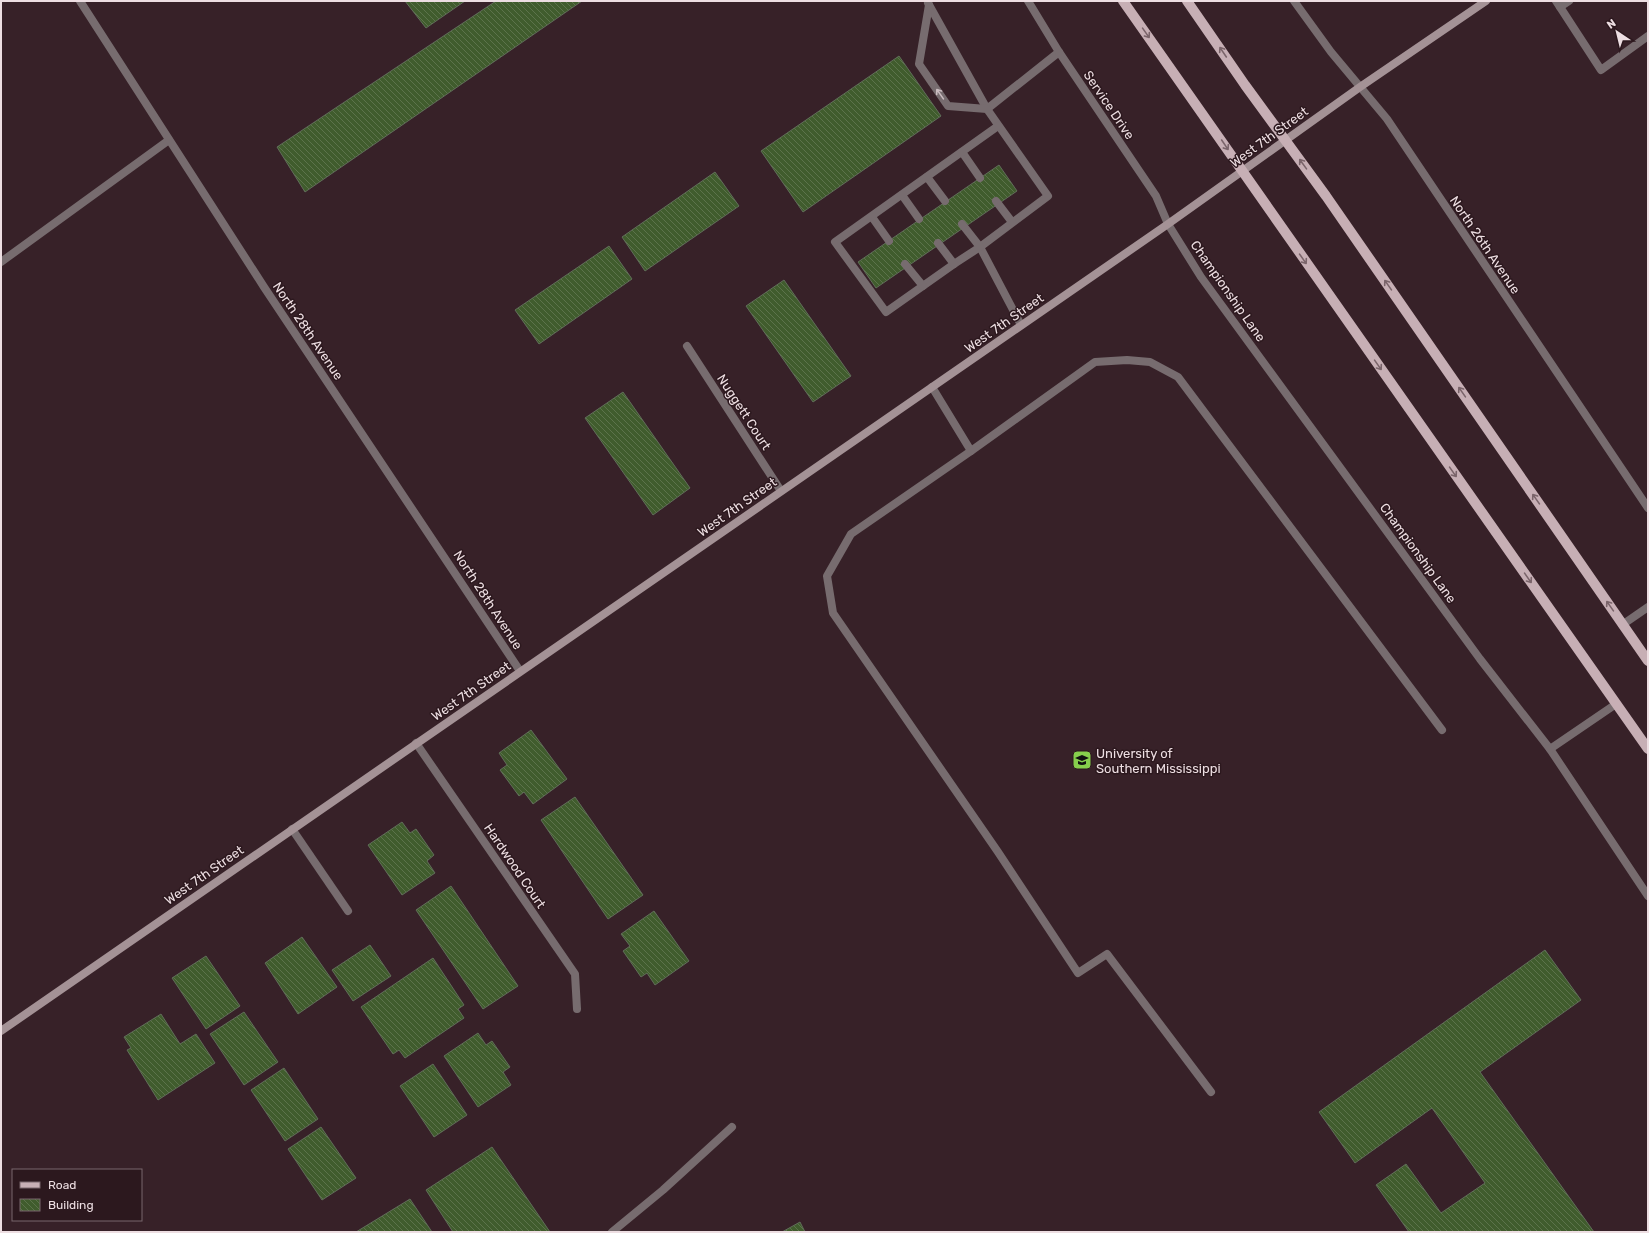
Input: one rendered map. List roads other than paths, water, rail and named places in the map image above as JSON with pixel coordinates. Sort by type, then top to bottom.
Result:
[{"type":"main road","points":[[1123,1],[1203,113],[1281,227],[1648,750]]},
{"type":"main road","points":[[1187,1],[1245,85],[1326,196],[1648,661]]},
{"type":"main road","name":"West 7th Street","points":[[1,1031],[1168,224],[1360,86],[1486,1]]},
{"type":"street","name":"North 28th Avenue","points":[[80,1],[142,95],[169,140],[264,287],[520,671]]},
{"type":"street","name":"Service Drive","points":[[1028,1],[1060,52],[1156,196],[1168,224]]},
{"type":"street","name":"North 26th Avenue","points":[[1294,1],[1331,52],[1387,119],[1648,508]]},
{"type":"street","points":[[1569,1],[1558,4],[1602,70],[1648,36]]},
{"type":"street","points":[[928,3],[919,64],[948,106],[987,108],[1060,52]]},
{"type":"street","points":[[928,3],[998,126],[1048,196],[980,247],[886,312],[835,242],[998,126]]},
{"type":"street","points":[[1,262],[169,140]]},
{"type":"street","points":[[962,152],[980,178]]},
{"type":"street","points":[[927,177],[945,201]]},
{"type":"street","points":[[902,195],[919,219]]},
{"type":"street","points":[[996,201],[1012,222]]},
{"type":"street","points":[[872,217],[889,241]]},
{"type":"street","points":[[962,224],[980,247],[1020,326]]},
{"type":"street","name":"Championship Lane","points":[[1168,224],[1201,277],[1480,659],[1550,749],[1648,896]]},
{"type":"street","points":[[938,243],[954,264]]},
{"type":"street","points":[[905,264],[923,286]]},
{"type":"street","name":"Nuggett Court","points":[[687,346],[781,491]]},
{"type":"street","points":[[1211,1092],[1107,954],[1078,973],[998,852],[833,613],[827,576],[852,534],[1095,362],[1127,360],[1150,362],[1178,377],[1442,730]]},
{"type":"street","points":[[932,387],[971,450]]},
{"type":"street","points":[[1622,625],[1648,607]]},
{"type":"street","points":[[1550,749],[1616,704]]},
{"type":"street","name":"Hardwood Court","points":[[416,743],[575,974],[577,1009]]},
{"type":"street","points":[[292,829],[348,911]]},
{"type":"street","points":[[612,1232],[663,1190],[732,1126]]},
{"type":"place","name":"University of Southern Mississippi","points":[[1082,760]]}]
